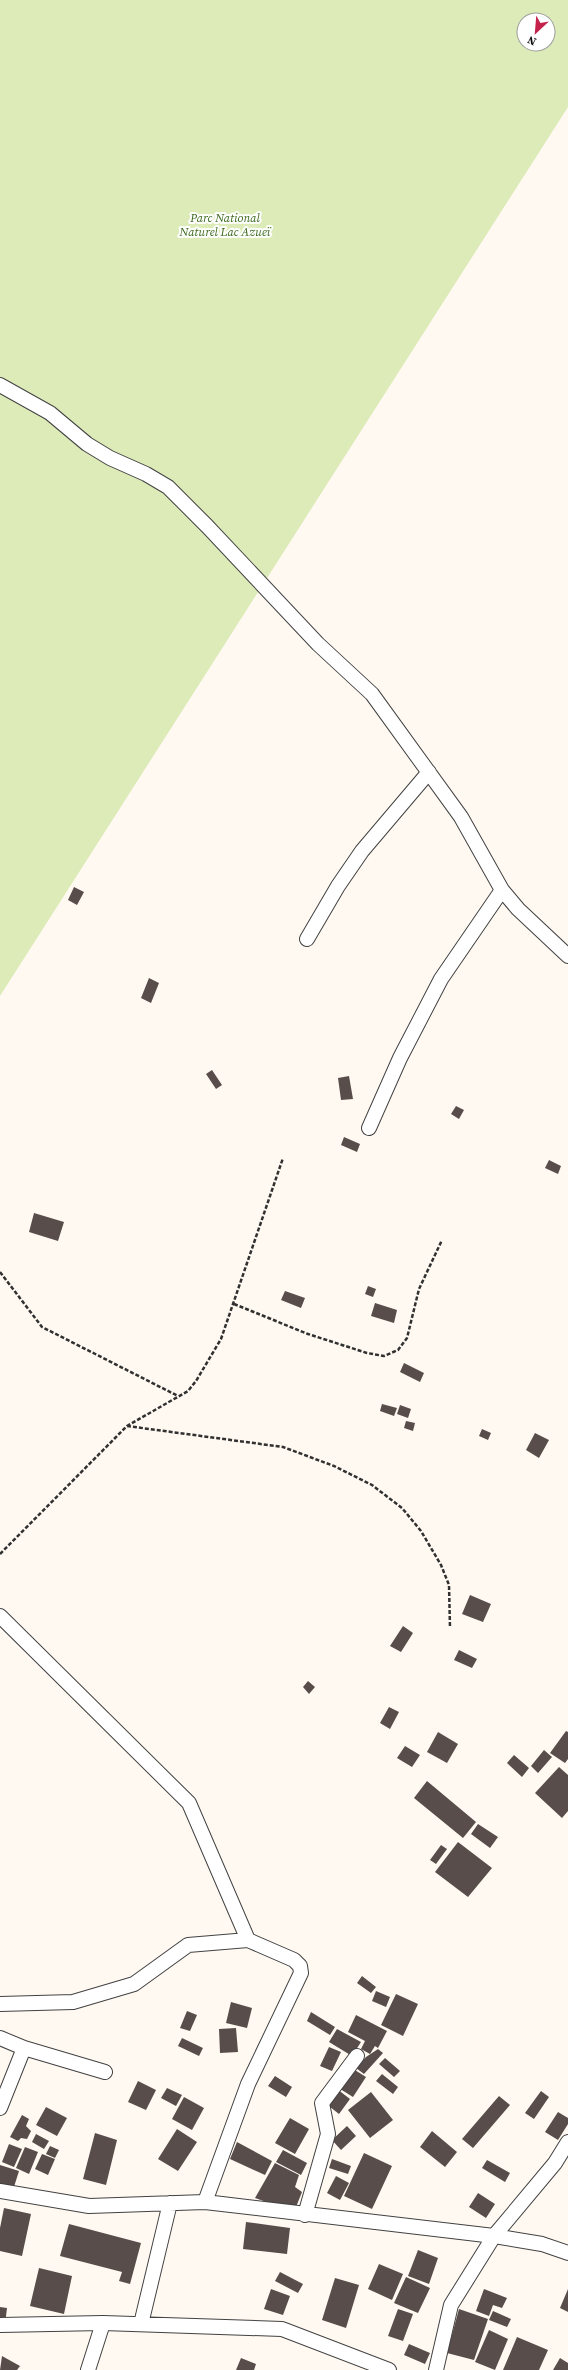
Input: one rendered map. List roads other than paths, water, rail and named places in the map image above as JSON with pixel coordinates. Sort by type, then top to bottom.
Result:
[{"type":"street","points":[[0,385],[50,413],[87,444],[110,458],[146,474],[168,487],[207,526],[318,644],[372,694],[462,817],[502,890],[518,909],[568,956]]},
{"type":"street","points":[[307,939],[338,886],[362,851],[429,772]]},
{"type":"street","points":[[369,1128],[400,1058],[441,979],[502,890]]},
{"type":"street","points":[[0,1616],[189,1803],[248,1940]]},
{"type":"street","points":[[0,2004],[73,2002],[134,1984],[188,1945],[248,1940],[294,1960],[300,1966],[301,1973],[248,2084],[205,2202]]},
{"type":"street","points":[[0,2038],[24,2048],[105,2072]]},
{"type":"street","points":[[0,2108],[24,2048]]},
{"type":"street","points":[[305,2215],[328,2134],[322,2103],[357,2056]]},
{"type":"street","points":[[436,2370],[451,2305],[494,2236],[555,2163],[568,2142]]},
{"type":"street","points":[[0,2191],[89,2206],[205,2202],[305,2215],[494,2236],[542,2244],[568,2253]]},
{"type":"street","points":[[141,2324],[170,2203]]},
{"type":"street","points":[[88,2370],[103,2323]]},
{"type":"street","points":[[0,2325],[103,2323],[282,2329],[389,2370]]},
{"type":"park label","name":"Parc National Naturel Lac Azueï","points":[[225,225]]}]
